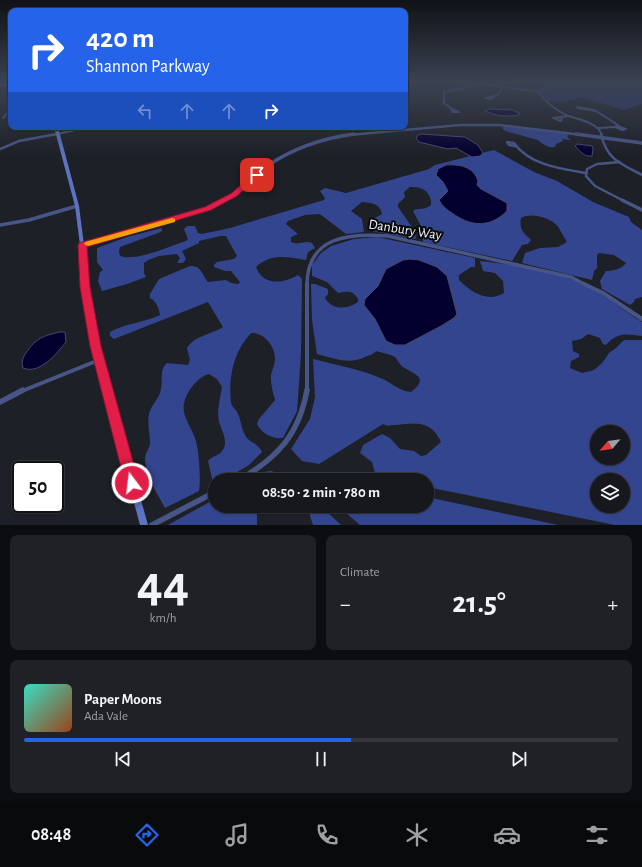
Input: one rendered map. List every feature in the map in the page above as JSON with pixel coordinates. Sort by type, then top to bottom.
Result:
[{"type":"main road","points":[[57,130],[77,206],[85,287],[99,360],[144,525]]},
{"type":"street","points":[[553,106],[569,116],[598,128],[616,126],[617,124],[596,111],[580,106]]},
{"type":"street","points":[[578,106],[581,109],[596,111]]},
{"type":"street","points":[[3,118],[8,112]]},
{"type":"street","points":[[562,118],[569,116]]},
{"type":"street","points":[[408,130],[478,125],[521,126],[642,144]]},
{"type":"street","points":[[598,128],[602,134],[603,144],[607,151],[620,162],[642,175]]},
{"type":"street","points":[[0,149],[19,141],[81,130]]},
{"type":"street","points":[[82,245],[208,209],[234,195],[266,167],[279,159],[309,145],[343,136],[401,130]]},
{"type":"street","points":[[516,146],[532,158],[544,163],[586,173]]},
{"type":"street","points":[[620,162],[594,165],[587,169],[587,178],[595,186],[642,210]]},
{"type":"street","points":[[0,225],[25,222],[77,206]]},
{"type":"street","name":"Danbury Way","points":[[252,473],[259,469],[283,448],[300,420],[305,405],[307,390],[307,270],[309,263],[317,252],[330,242],[338,239],[368,234],[388,236],[555,272],[586,283],[642,319]]},
{"type":"street","points":[[0,402],[27,388],[99,360]]},
{"type":"street","points":[[152,525],[208,496]]},
{"type":"shaded area","points":[[612,106],[634,106],[624,110]]},
{"type":"shaded area","points":[[490,109],[512,110],[519,113],[519,115],[502,116],[485,111]]},
{"type":"shaded area","points":[[504,126],[567,134],[567,137],[571,140],[562,139],[563,141],[556,144],[555,147],[550,147],[538,140],[505,131],[502,128]]},
{"type":"shaded area","points":[[418,135],[465,137],[478,145],[483,153],[480,156],[472,157],[456,148],[448,149],[419,142],[416,138]]},
{"type":"shaded area","points":[[578,144],[592,146],[592,156],[584,155],[580,152],[575,146]]},
{"type":"shaded area","points":[[494,150],[534,172],[557,181],[593,202],[629,217],[631,222],[642,230],[642,297],[635,299],[630,305],[602,289],[600,281],[606,271],[612,271],[622,267],[626,263],[614,255],[599,253],[597,255],[597,268],[594,271],[592,280],[522,263],[525,253],[540,248],[558,247],[567,242],[556,224],[542,217],[526,216],[521,218],[522,230],[531,240],[528,244],[522,245],[512,261],[423,242],[423,230],[413,211],[428,207],[431,205],[431,200],[428,193],[422,189],[414,187],[410,187],[404,192],[405,197],[398,204],[398,207],[414,230],[415,239],[372,231],[373,219],[382,214],[381,210],[375,204],[362,202],[351,211],[362,219],[364,232],[346,234],[320,214],[305,215],[288,221],[286,224],[298,234],[291,237],[291,242],[312,243],[315,248],[308,252],[306,260],[280,257],[267,260],[256,267],[263,278],[274,282],[286,280],[298,275],[302,279],[301,354],[297,411],[283,438],[275,438],[259,428],[257,424],[259,419],[275,400],[271,376],[275,363],[275,357],[273,348],[264,337],[251,333],[245,340],[236,356],[230,383],[230,393],[232,405],[238,415],[246,437],[262,452],[249,465],[236,473],[211,473],[208,461],[221,453],[225,445],[218,418],[218,407],[222,387],[217,379],[209,374],[204,376],[199,379],[190,389],[184,406],[184,412],[198,449],[200,472],[199,491],[165,508],[155,491],[147,472],[145,459],[150,442],[148,418],[162,386],[162,372],[167,363],[188,365],[190,360],[187,348],[190,344],[194,340],[223,327],[208,302],[114,339],[110,336],[110,332],[160,315],[157,305],[150,298],[150,294],[159,279],[190,266],[197,267],[208,282],[226,280],[231,283],[238,284],[240,282],[231,271],[225,271],[214,267],[217,262],[234,259],[237,256],[226,236],[199,241],[199,243],[182,251],[186,259],[183,263],[177,263],[180,258],[177,254],[159,256],[144,263],[144,273],[146,277],[102,291],[98,281],[100,272],[103,270],[97,262],[97,248],[127,237],[162,228],[162,231],[158,233],[120,247],[119,251],[120,256],[135,257],[144,255],[186,241],[188,239],[184,229],[187,226],[195,226],[198,233],[202,234],[230,228],[324,200],[325,198],[320,191],[325,188],[346,193],[429,169],[435,165]]},
{"type":"shaded area","points":[[446,165],[466,167],[473,172],[478,181],[477,185],[481,189],[507,203],[507,211],[501,217],[487,223],[480,224],[466,221],[448,211],[439,200],[448,191],[443,182],[436,175],[438,170],[436,170]]},
{"type":"shaded area","points":[[377,237],[475,258],[475,267],[471,267],[459,275],[459,280],[474,292],[491,297],[504,293],[503,281],[495,273],[483,271],[480,261],[520,266],[561,275],[592,289],[642,322],[642,336],[618,336],[606,345],[603,344],[600,338],[588,334],[581,339],[572,341],[573,351],[579,354],[579,357],[571,361],[570,368],[582,373],[594,370],[603,362],[609,353],[624,340],[642,340],[642,525],[615,525],[434,488],[434,473],[375,473],[372,462],[360,453],[363,445],[382,434],[390,438],[400,449],[414,451],[421,456],[426,455],[441,442],[433,430],[423,424],[410,423],[388,426],[383,424],[319,464],[302,461],[291,449],[310,419],[315,397],[313,359],[368,373],[385,380],[400,389],[411,392],[420,380],[419,377],[400,365],[395,357],[388,354],[376,351],[359,359],[347,361],[317,354],[312,320],[311,284],[328,289],[328,294],[325,298],[335,307],[340,308],[353,305],[358,302],[358,299],[354,294],[350,292],[338,293],[327,282],[312,276],[312,265],[321,253],[331,246],[354,239]]},
{"type":"shaded area","points":[[403,260],[419,260],[437,267],[447,276],[457,314],[454,318],[441,326],[405,345],[395,345],[386,341],[375,319],[364,305],[365,299],[378,286],[386,269]]},
{"type":"shaded area","points":[[65,332],[66,342],[48,362],[36,368],[23,368],[23,358],[33,344],[44,336]]},
{"type":"shaded area","points":[[271,471],[277,473],[262,473]]},
{"type":"shaded area","points":[[434,498],[558,525],[360,525],[346,513],[434,513]]},
{"type":"shaded area","points":[[208,503],[208,513],[257,513],[257,525],[168,525]]},
{"type":"shaded area","points":[[310,513],[328,513],[341,525],[313,525]]},
{"type":"slow traffic","points":[[88,244],[172,220]]},
{"type":"route","points":[[132,483],[95,346],[85,287],[82,245],[208,209],[234,195],[244,188],[257,175]]}]
